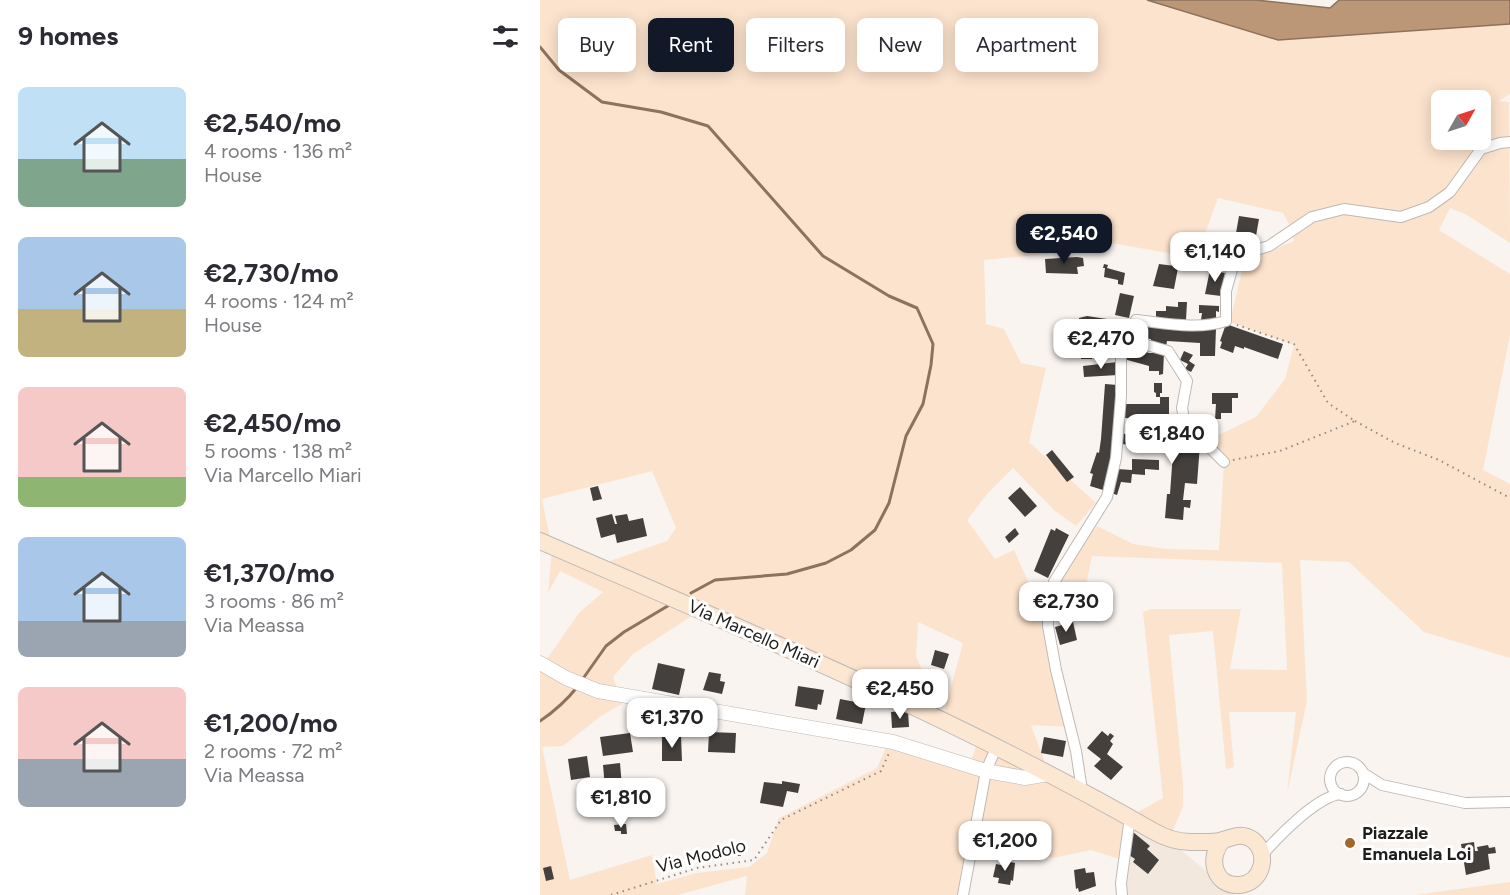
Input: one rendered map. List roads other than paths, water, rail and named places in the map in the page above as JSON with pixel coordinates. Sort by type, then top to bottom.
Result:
[{"type":"main road","name":"Via Marcello Miari","points":[[540,541],[825,665],[1082,790],[1164,837],[1204,848],[1213,857],[1220,877],[1237,890],[1246,883],[1251,887],[1261,868],[1258,848],[1238,835],[1223,840],[1190,843]]},
{"type":"main road","points":[[1213,857],[1223,840]]},
{"type":"street","points":[[1082,790],[1076,751],[1048,627],[1048,598],[1054,582],[1107,497],[1116,458],[1121,396],[1121,352],[1129,340],[1136,320],[1204,325],[1226,321],[1226,291],[1233,266],[1240,255],[1269,246],[1312,218],[1344,209],[1401,217],[1429,207],[1450,192],[1481,148],[1500,142],[1510,142]]},
{"type":"street","points":[[1129,340],[1168,351],[1187,381],[1182,408],[1185,423],[1224,462]]},
{"type":"street","points":[[540,663],[566,678],[598,691],[893,742],[986,771],[1025,778],[1049,774]]},
{"type":"street","points":[[963,895],[986,771],[996,748]]},
{"type":"street","points":[[1324,799],[1331,783],[1333,770],[1342,763],[1352,762],[1363,774],[1382,785],[1465,803],[1510,802]]},
{"type":"street","points":[[1331,783],[1336,791],[1346,796],[1357,793],[1363,784],[1363,774]]},
{"type":"street","points":[[1258,848],[1286,830],[1324,799],[1341,794]]},
{"type":"street","points":[[1122,895],[1121,884],[1130,817]]},
{"type":"street","points":[[1258,848],[1266,839],[1286,830]]},
{"type":"waterway","points":[[540,47],[559,70],[602,102],[661,112],[708,126],[823,256],[889,296],[917,308],[933,344],[923,404],[906,436],[889,503],[875,530],[851,550],[826,563],[787,574],[715,580],[691,593]]},
{"type":"waterway","points":[[582,680],[606,646],[624,632],[671,604]]},
{"type":"waterway","points":[[540,721],[570,696],[578,686]]},
{"type":"place","name":"Piazzale Emanuela Loi","points":[[1350,843]]}]
